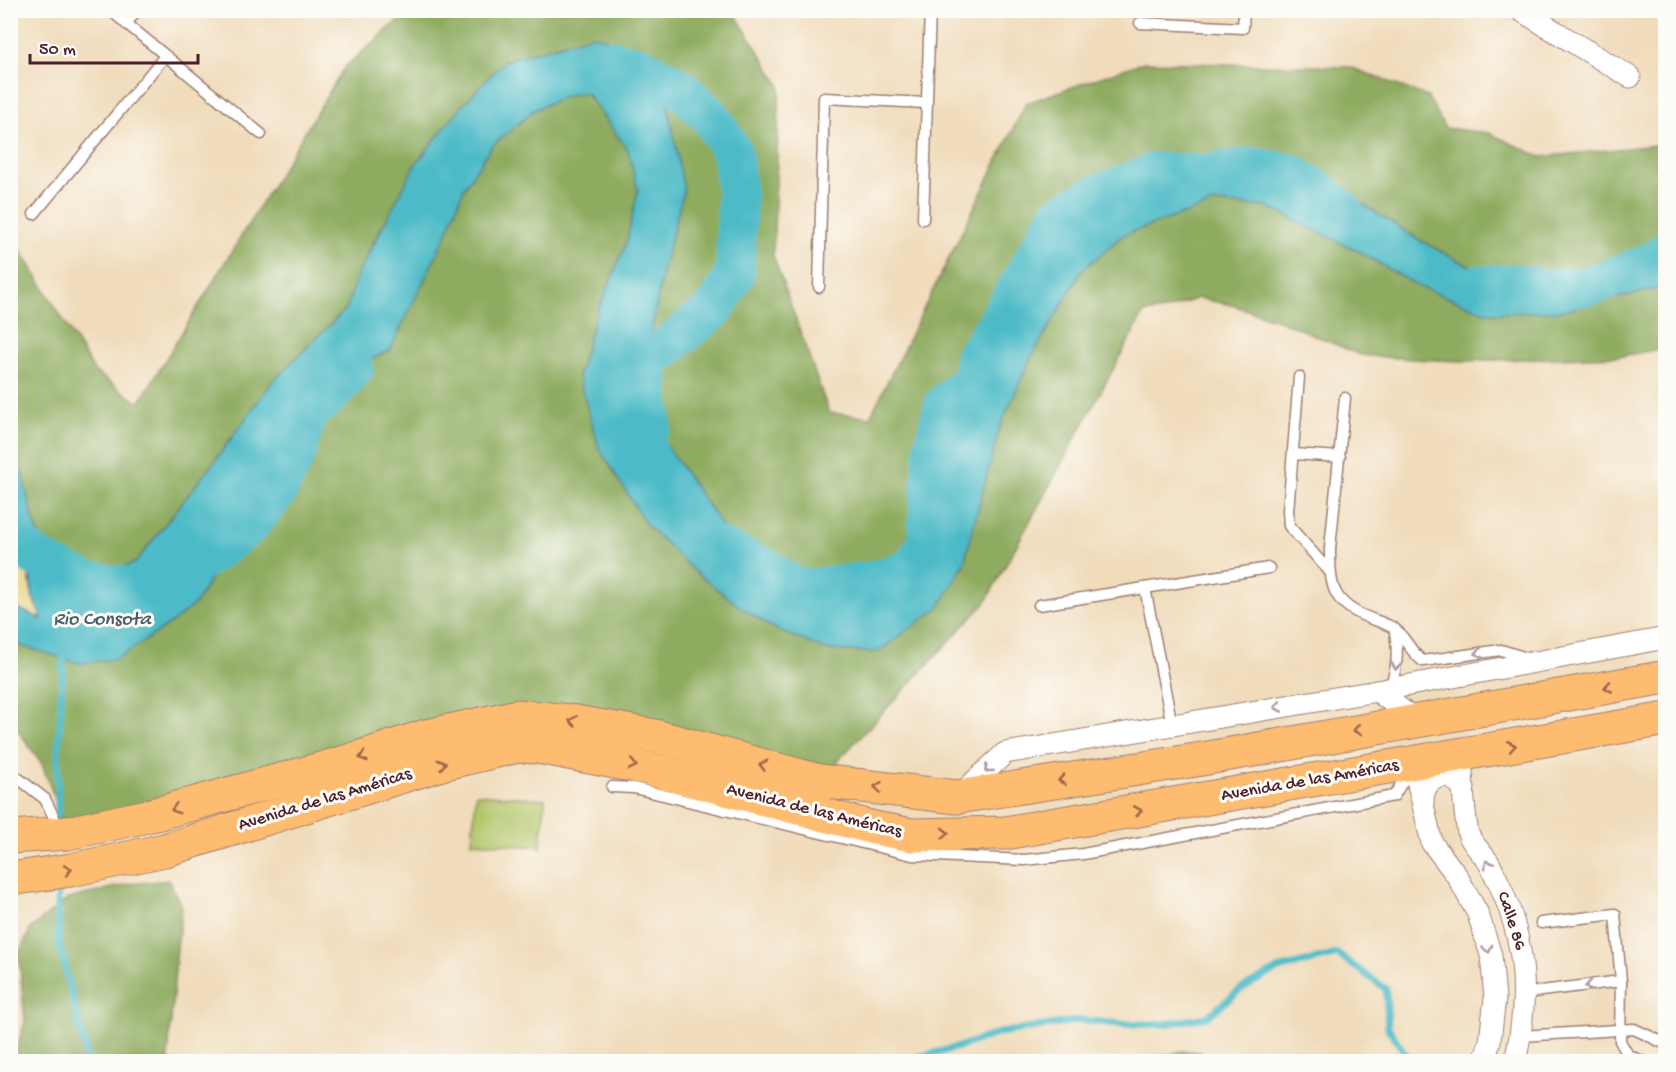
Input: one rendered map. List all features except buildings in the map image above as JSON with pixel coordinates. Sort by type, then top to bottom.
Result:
[{"type":"main road","name":"Avenida de las Américas","points":[[1438,738],[1516,703],[1665,677]]},
{"type":"main road","name":"Avenida de las Américas","points":[[10,837],[61,833],[152,815],[339,764],[426,736],[517,716],[570,721],[655,736],[819,781],[957,797],[1202,759],[1665,719]]},
{"type":"main road","points":[[1413,763],[1438,738]]},
{"type":"main road","name":"Avenida de las Américas","points":[[10,879],[71,870],[165,850],[445,763],[518,746],[538,747],[646,768],[873,828],[912,835],[1005,834],[1413,763]]},
{"type":"street","points":[[1520,10],[1630,76]]},
{"type":"street","points":[[957,797],[1005,753],[1383,689],[1665,638]]},
{"type":"street","points":[[1383,689],[1438,738]]},
{"type":"street","name":"Calle 86","points":[[1438,738],[1464,788],[1468,836],[1489,862],[1513,916],[1524,963],[1525,993],[1521,1036],[1515,1062]]},
{"type":"street","name":"Calle 86","points":[[1413,763],[1432,843],[1457,876],[1478,914],[1491,955],[1495,998],[1490,1041],[1484,1062]]},
{"type":"street","points":[[1423,802],[1426,785],[1435,778],[1451,777],[1464,788]]},
{"type":"lane","points":[[110,10],[261,134]]},
{"type":"lane","points":[[126,24],[137,10]]},
{"type":"lane","points":[[922,219],[930,10]]},
{"type":"lane","points":[[1140,23],[1243,28],[1244,10]]},
{"type":"lane","points":[[34,214],[165,56]]},
{"type":"lane","points":[[819,287],[824,98],[926,103]]},
{"type":"lane","points":[[1299,377],[1288,511],[1289,526],[1330,572]]},
{"type":"lane","points":[[1345,398],[1330,548],[1330,572],[1341,603],[1351,611],[1394,628],[1423,661],[1501,650],[1535,661]]},
{"type":"lane","points":[[1293,454],[1340,457]]},
{"type":"lane","points":[[1039,605],[1269,568]]},
{"type":"lane","points":[[1145,588],[1172,725]]},
{"type":"lane","points":[[1383,689],[1394,677],[1398,654],[1394,628]]},
{"type":"lane","points":[[612,787],[634,788],[912,855],[1024,860],[1083,854],[1394,796],[1413,763]]},
{"type":"lane","points":[[10,772],[45,799],[61,833]]},
{"type":"lane","points":[[1541,923],[1616,914],[1621,981],[1620,1041],[1628,1054],[1642,1062]]},
{"type":"lane","points":[[1525,993],[1621,981]]},
{"type":"lane","points":[[1521,1036],[1634,1029],[1665,1044]]},
{"type":"green space","points":[[409,11],[733,11],[780,85],[773,255],[829,413],[870,417],[1026,103],[1144,62],[1350,67],[1428,97],[1445,128],[1489,133],[1541,157],[1665,144],[1665,250],[1630,270],[1547,290],[1485,273],[1455,259],[1419,240],[1361,203],[1325,185],[1190,163],[1156,172],[1089,198],[1058,216],[1025,273],[956,423],[929,539],[912,569],[839,602],[799,590],[745,560],[652,424],[646,363],[663,267],[674,228],[593,35],[381,227],[357,276],[347,308],[272,382],[214,462],[135,563],[86,581],[50,565],[33,519],[11,427],[10,232],[94,371],[139,403],[344,68]]},
{"type":"green space","points":[[585,92],[628,150],[638,190],[626,244],[594,320],[692,569],[743,609],[773,628],[826,650],[878,652],[963,566],[999,429],[1029,361],[1082,270],[1123,235],[1215,203],[1268,207],[1358,251],[1418,286],[1489,313],[1559,311],[1665,287],[1665,373],[1660,349],[1621,356],[1462,361],[1410,359],[1360,355],[1284,322],[1232,305],[1198,298],[1166,310],[1144,313],[985,603],[819,781],[655,736],[68,833],[41,762],[15,727],[11,715],[10,639],[16,644],[117,659],[170,624],[196,603],[307,413],[354,368],[390,350],[445,237],[464,188],[491,147],[534,110],[565,96]]},
{"type":"green space","points":[[476,794],[545,799],[541,847],[472,842]]},
{"type":"green space","points":[[169,880],[182,906],[168,1058],[170,1061],[13,1061],[25,1021],[19,954],[31,928],[68,899],[129,884]]},
{"type":"green space","points":[[1182,1051],[1201,1052],[1204,1061],[1142,1061]]},
{"type":"sand","points":[[10,511],[22,541],[33,596],[42,620],[14,607],[11,602]]},
{"type":"water","name":"Rio Consota","points":[[593,35],[658,53],[684,190],[663,267],[646,363],[652,424],[745,560],[799,590],[839,602],[912,569],[929,539],[956,423],[997,324],[1058,216],[1089,198],[1156,172],[1190,163],[1213,162],[1252,167],[1325,185],[1361,203],[1419,240],[1455,259],[1485,273],[1547,290],[1630,270],[1665,250],[1665,287],[1559,311],[1489,313],[1418,286],[1358,251],[1268,207],[1215,203],[1123,235],[1082,270],[1029,361],[999,429],[963,566],[939,607],[878,652],[826,650],[773,628],[743,609],[692,569],[646,524],[599,448],[578,376],[594,320],[626,244],[638,190],[628,150],[586,92],[565,96],[534,110],[491,147],[464,188],[445,237],[390,350],[354,368],[307,413],[196,603],[170,624],[117,659],[79,663],[16,644],[11,639],[11,602],[14,607],[42,619],[32,595],[30,572],[18,526],[11,511],[11,427],[33,519],[50,565],[86,581],[135,563],[214,462],[272,382],[347,308],[357,276],[415,165],[460,108],[504,61]]},
{"type":"waterway","points":[[610,59],[642,67],[679,87],[710,116],[732,151],[737,193],[735,274],[714,309],[646,363],[652,424],[643,434],[654,476]]},
{"type":"waterway","points":[[697,534],[703,540],[764,567],[799,590],[871,581],[912,569],[929,539],[934,445],[944,404],[976,376],[974,358],[997,323],[1058,216],[1089,198],[1156,172],[1204,174],[1252,167],[1290,173],[1326,196],[1344,212]]},
{"type":"waterway","points":[[1476,285],[1520,284],[1547,290],[1593,285],[1648,264],[1666,252]]},
{"type":"waterway","points":[[10,539],[50,565],[86,581],[138,588],[179,574],[218,550],[251,524],[277,492],[297,451],[307,413],[326,399],[354,368],[350,355],[371,321]]},
{"type":"waterway","points":[[58,820],[58,752],[64,651]]},
{"type":"waterway","points":[[58,882],[58,939],[88,1062]]},
{"type":"waterway","points":[[899,1062],[958,1047],[999,1033],[1081,1020],[1121,1024],[1163,1024],[1207,1017],[1241,989],[1278,969],[1337,954],[1386,989],[1388,1028],[1411,1062]]}]
